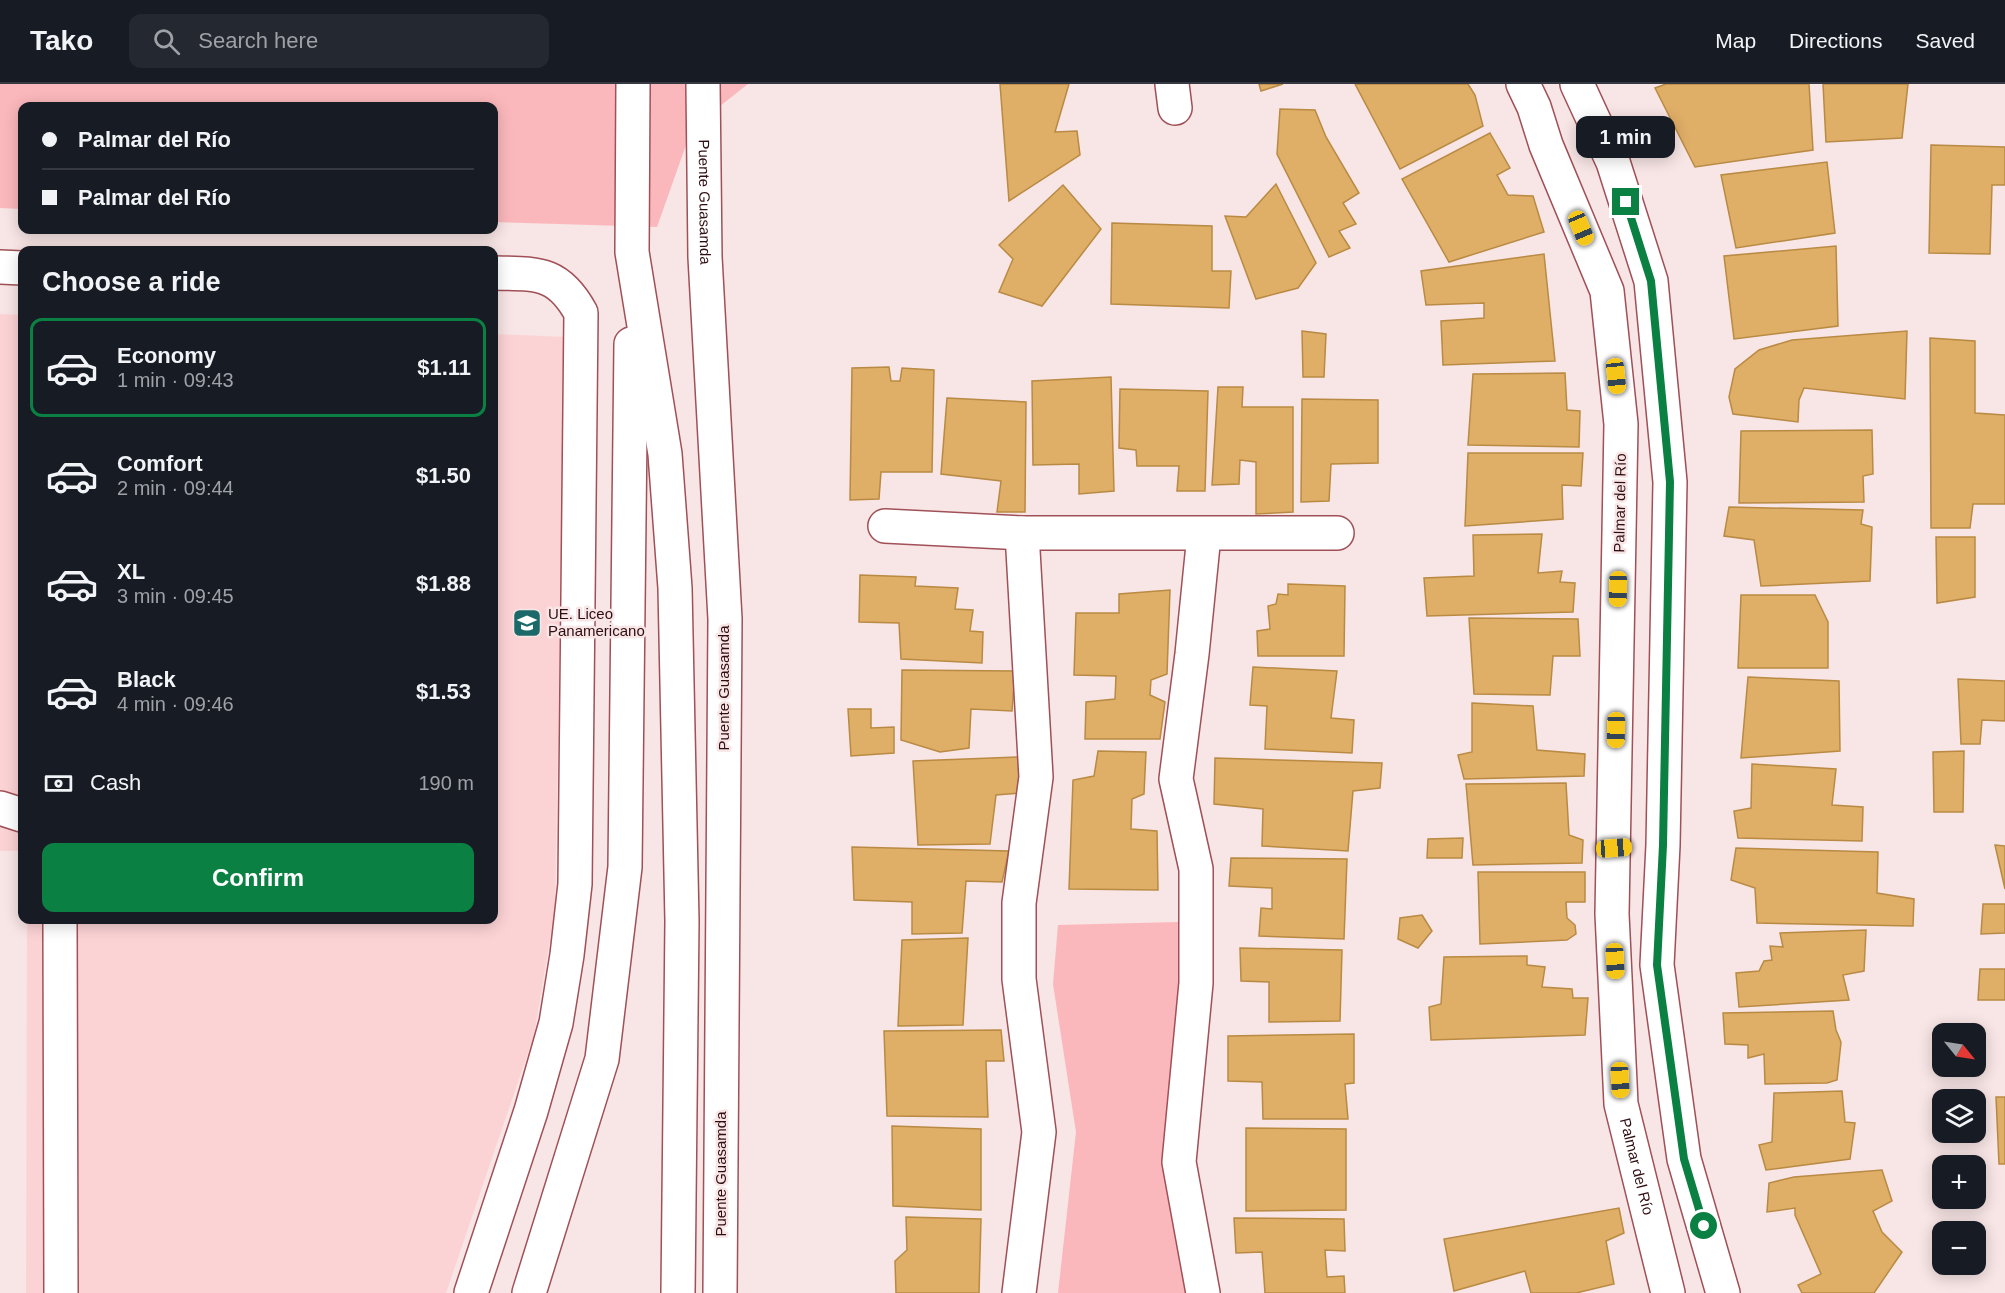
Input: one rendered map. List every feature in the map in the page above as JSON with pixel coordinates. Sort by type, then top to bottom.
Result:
[{"type":"street","points":[[529,1293],[602,1059],[625,867],[633,84]]},
{"type":"street","name":"Puente Guasamda","points":[[703,84],[705,256],[724,619],[720,1293]]},
{"type":"street","points":[[1529,95],[1572,84]]},
{"type":"street","points":[[1577,84],[1613,162],[1651,281],[1670,482],[1663,845],[1657,965],[1684,1159],[1723,1293]]},
{"type":"street","name":"Palmar del Río","points":[[1529,95],[1545,145],[1607,291],[1621,424],[1612,914],[1621,1104],[1668,1293]]},
{"type":"street","points":[[632,252],[664,454],[673,566],[682,921],[678,1293]]},
{"type":"street","points":[[0,267],[18,268]]},
{"type":"street","points":[[471,1293],[531,1111],[556,1023],[575,884],[581,313],[570,293],[553,279],[532,274],[498,273]]},
{"type":"street","points":[[1621,424],[1665,429]]},
{"type":"street","points":[[885,526],[1022,533],[1204,535],[1336,533]]},
{"type":"street","points":[[1019,1293],[1039,1132],[1020,979],[1019,903],[1036,777],[1032,664],[1022,533]]},
{"type":"street","points":[[1203,1293],[1179,1162],[1196,983],[1196,869],[1176,779],[1204,535]]},
{"type":"street","points":[[0,808],[18,814]]},
{"type":"street","points":[[1614,848],[1663,845]]},
{"type":"street","points":[[60,924],[61,1293]]},
{"type":"shaded area","points":[[0,84],[748,84],[692,128],[657,227],[498,222],[498,102],[18,102],[18,209],[0,208]]},
{"type":"shaded area","points":[[0,314],[18,315],[18,851],[0,851]]},
{"type":"shaded area","name":"UE. Liceo Panamericano","points":[[498,334],[565,337],[555,909],[534,1035],[446,1293],[26,1293],[27,924],[498,924]]},
{"type":"shaded area","points":[[1178,922],[1187,981],[1193,1293],[1058,1293],[1076,1132],[1053,984],[1058,925]]},
{"type":"building","points":[[1000,84],[1069,84],[1055,132],[1077,131],[1080,155],[1009,201]]},
{"type":"building","points":[[1259,84],[1283,84],[1261,91]]},
{"type":"building","points":[[1355,84],[1468,84],[1475,95],[1483,126],[1400,169]]},
{"type":"building","points":[[1666,84],[1809,84],[1813,150],[1695,167],[1655,88]]},
{"type":"building","points":[[1823,84],[1908,84],[1902,138],[1826,142]]},
{"type":"building","points":[[1280,109],[1315,110],[1326,137],[1359,193],[1343,203],[1356,224],[1339,231],[1350,248],[1329,257],[1277,154]]},
{"type":"building","points":[[1490,133],[1510,168],[1497,175],[1508,195],[1533,196],[1544,232],[1449,262],[1402,179]]},
{"type":"building","points":[[1931,145],[2005,147],[2005,185],[1992,185],[1990,254],[1929,253]]},
{"type":"building","points":[[1827,162],[1835,233],[1736,248],[1721,175]]},
{"type":"building","points":[[1276,184],[1316,263],[1298,288],[1256,299],[1225,216],[1246,217]]},
{"type":"building","points":[[1063,185],[1101,229],[1042,306],[999,292],[1013,259],[999,245]]},
{"type":"building","points":[[1112,223],[1212,226],[1212,271],[1231,271],[1229,308],[1111,304]]},
{"type":"building","points":[[1836,246],[1838,326],[1734,339],[1724,256]]},
{"type":"building","points":[[1544,254],[1555,361],[1443,365],[1441,321],[1484,318],[1484,303],[1426,305],[1421,271]]},
{"type":"building","points":[[1302,331],[1326,334],[1324,377],[1303,377]]},
{"type":"building","points":[[1907,331],[1905,399],[1804,388],[1799,400],[1798,422],[1733,414],[1729,397],[1735,369],[1759,350],[1792,340]]},
{"type":"building","points":[[1930,338],[1975,341],[1975,413],[2005,415],[2005,504],[1973,504],[1970,528],[1931,528]]},
{"type":"building","points":[[889,367],[891,381],[900,381],[902,368],[934,370],[932,472],[881,472],[879,499],[850,500],[852,368]]},
{"type":"building","points":[[1565,373],[1567,410],[1580,411],[1579,447],[1468,445],[1473,374]]},
{"type":"building","points":[[1111,377],[1114,491],[1079,494],[1079,464],[1033,465],[1032,381]]},
{"type":"building","points":[[1218,387],[1243,387],[1242,407],[1293,407],[1293,512],[1256,514],[1256,462],[1240,460],[1239,484],[1212,485]]},
{"type":"building","points":[[1120,389],[1208,391],[1205,491],[1177,491],[1179,466],[1137,466],[1136,450],[1119,448]]},
{"type":"building","points":[[947,398],[1026,402],[1025,512],[997,512],[1001,481],[941,474]]},
{"type":"building","points":[[1302,399],[1378,400],[1378,463],[1331,464],[1329,501],[1301,502]]},
{"type":"building","points":[[1872,430],[1873,474],[1863,476],[1864,502],[1739,503],[1741,431]]},
{"type":"building","points":[[1468,453],[1583,453],[1581,486],[1562,485],[1563,519],[1465,526]]},
{"type":"building","points":[[1729,507],[1863,510],[1861,524],[1872,527],[1870,581],[1761,586],[1754,540],[1724,536]]},
{"type":"building","points":[[1542,534],[1538,573],[1562,571],[1560,582],[1575,583],[1573,612],[1427,616],[1424,578],[1474,576],[1473,535]]},
{"type":"building","points":[[1936,537],[1975,537],[1975,597],[1937,603]]},
{"type":"building","points":[[860,575],[916,577],[915,586],[958,588],[955,609],[973,610],[970,631],[983,632],[982,663],[901,659],[899,623],[859,622]]},
{"type":"building","points":[[1288,584],[1345,586],[1344,656],[1258,656],[1257,631],[1270,629],[1268,606],[1276,604],[1278,594],[1288,595]]},
{"type":"building","points":[[1170,590],[1167,674],[1151,680],[1150,695],[1165,702],[1160,739],[1085,739],[1086,702],[1115,699],[1116,676],[1074,675],[1076,613],[1119,613],[1119,594]]},
{"type":"building","points":[[1741,595],[1815,595],[1828,622],[1828,668],[1738,668]]},
{"type":"building","points":[[1469,618],[1578,619],[1580,656],[1553,656],[1550,695],[1474,694]]},
{"type":"building","points":[[1253,667],[1337,671],[1331,718],[1354,720],[1352,753],[1265,749],[1267,706],[1250,705]]},
{"type":"building","points":[[902,670],[1015,671],[1012,711],[971,709],[969,748],[940,752],[901,740]]},
{"type":"building","points":[[1748,677],[1839,681],[1840,751],[1741,758]]},
{"type":"building","points":[[1958,679],[2005,681],[2005,721],[1982,720],[1980,744],[1961,744]]},
{"type":"building","points":[[1472,703],[1533,706],[1537,750],[1585,754],[1584,776],[1464,779],[1458,755],[1472,752]]},
{"type":"building","points":[[848,709],[871,709],[871,728],[894,727],[894,753],[851,756]]},
{"type":"building","points":[[1098,751],[1146,752],[1144,794],[1132,799],[1131,829],[1157,831],[1158,890],[1069,889],[1073,780],[1094,776]]},
{"type":"building","points":[[1964,751],[1963,812],[1934,812],[1933,752]]},
{"type":"building","points":[[1020,757],[1020,793],[996,795],[990,844],[918,845],[913,761]]},
{"type":"building","points":[[1215,758],[1382,763],[1380,788],[1353,791],[1348,851],[1262,846],[1263,809],[1214,804]]},
{"type":"building","points":[[1752,764],[1836,769],[1832,805],[1863,807],[1862,841],[1738,838],[1734,811],[1751,808]]},
{"type":"building","points":[[1566,783],[1569,835],[1583,840],[1582,863],[1473,865],[1466,784]]},
{"type":"building","points":[[1463,838],[1462,858],[1427,858],[1428,839]]},
{"type":"building","points":[[1995,845],[2005,846],[2005,889]]},
{"type":"building","points":[[852,847],[1009,851],[1002,882],[966,881],[962,933],[912,934],[912,902],[854,900]]},
{"type":"building","points":[[1736,848],[1878,852],[1877,893],[1914,899],[1913,926],[1757,923],[1755,888],[1731,880]]},
{"type":"building","points":[[1231,858],[1347,859],[1344,939],[1259,936],[1261,908],[1272,909],[1272,888],[1229,886]]},
{"type":"building","points":[[1478,872],[1585,872],[1585,902],[1566,902],[1567,918],[1575,925],[1576,934],[1567,940],[1480,944]]},
{"type":"building","points":[[1983,904],[2005,904],[2005,933],[1981,934]]},
{"type":"building","points":[[1422,915],[1432,931],[1418,948],[1398,939],[1400,918]]},
{"type":"building","points":[[1866,930],[1864,971],[1843,975],[1849,1000],[1739,1007],[1736,973],[1759,971],[1764,961],[1772,960],[1770,946],[1783,947],[1780,933]]},
{"type":"building","points":[[968,938],[963,1025],[898,1026],[902,940]]},
{"type":"building","points":[[1240,948],[1342,950],[1340,1021],[1269,1022],[1269,982],[1241,981]]},
{"type":"building","points":[[1527,956],[1527,965],[1545,967],[1542,987],[1572,989],[1573,998],[1588,998],[1585,1035],[1431,1040],[1429,1007],[1441,1004],[1444,957]]},
{"type":"building","points":[[1980,969],[2005,969],[2005,1000],[1978,1000]]},
{"type":"building","points":[[1833,1011],[1836,1030],[1841,1042],[1837,1080],[1827,1083],[1765,1084],[1764,1054],[1748,1058],[1748,1045],[1725,1044],[1723,1013]]},
{"type":"building","points":[[1001,1030],[1004,1061],[986,1061],[988,1117],[887,1116],[884,1031]]},
{"type":"building","points":[[1354,1034],[1354,1083],[1345,1084],[1348,1119],[1263,1119],[1262,1082],[1228,1081],[1228,1036]]},
{"type":"building","points":[[1842,1091],[1845,1122],[1855,1123],[1850,1159],[1766,1170],[1759,1145],[1772,1142],[1774,1093]]},
{"type":"building","points":[[1996,1097],[2005,1097],[2005,1164],[1999,1164]]},
{"type":"building","points":[[892,1126],[981,1129],[981,1210],[893,1206]]},
{"type":"building","points":[[1246,1128],[1346,1129],[1346,1210],[1246,1211]]},
{"type":"building","points":[[1882,1170],[1892,1201],[1873,1211],[1882,1232],[1902,1252],[1874,1293],[1802,1293],[1798,1285],[1821,1274],[1795,1215],[1795,1208],[1767,1212],[1769,1183],[1794,1177]]},
{"type":"building","points":[[1619,1208],[1624,1233],[1606,1241],[1614,1284],[1576,1293],[1531,1293],[1525,1271],[1454,1291],[1444,1239]]},
{"type":"building","points":[[906,1217],[981,1219],[979,1293],[896,1293],[895,1261],[907,1250]]},
{"type":"building","points":[[1234,1218],[1344,1219],[1345,1251],[1325,1250],[1327,1277],[1344,1276],[1345,1293],[1265,1293],[1262,1252],[1236,1253]]},
{"type":"place","name":"UE. Liceo Panamericano","points":[[527,623]]},
{"type":"route","points":[[1626,202],[1651,281],[1670,482],[1663,845],[1657,965],[1684,1159],[1704,1226]]}]
